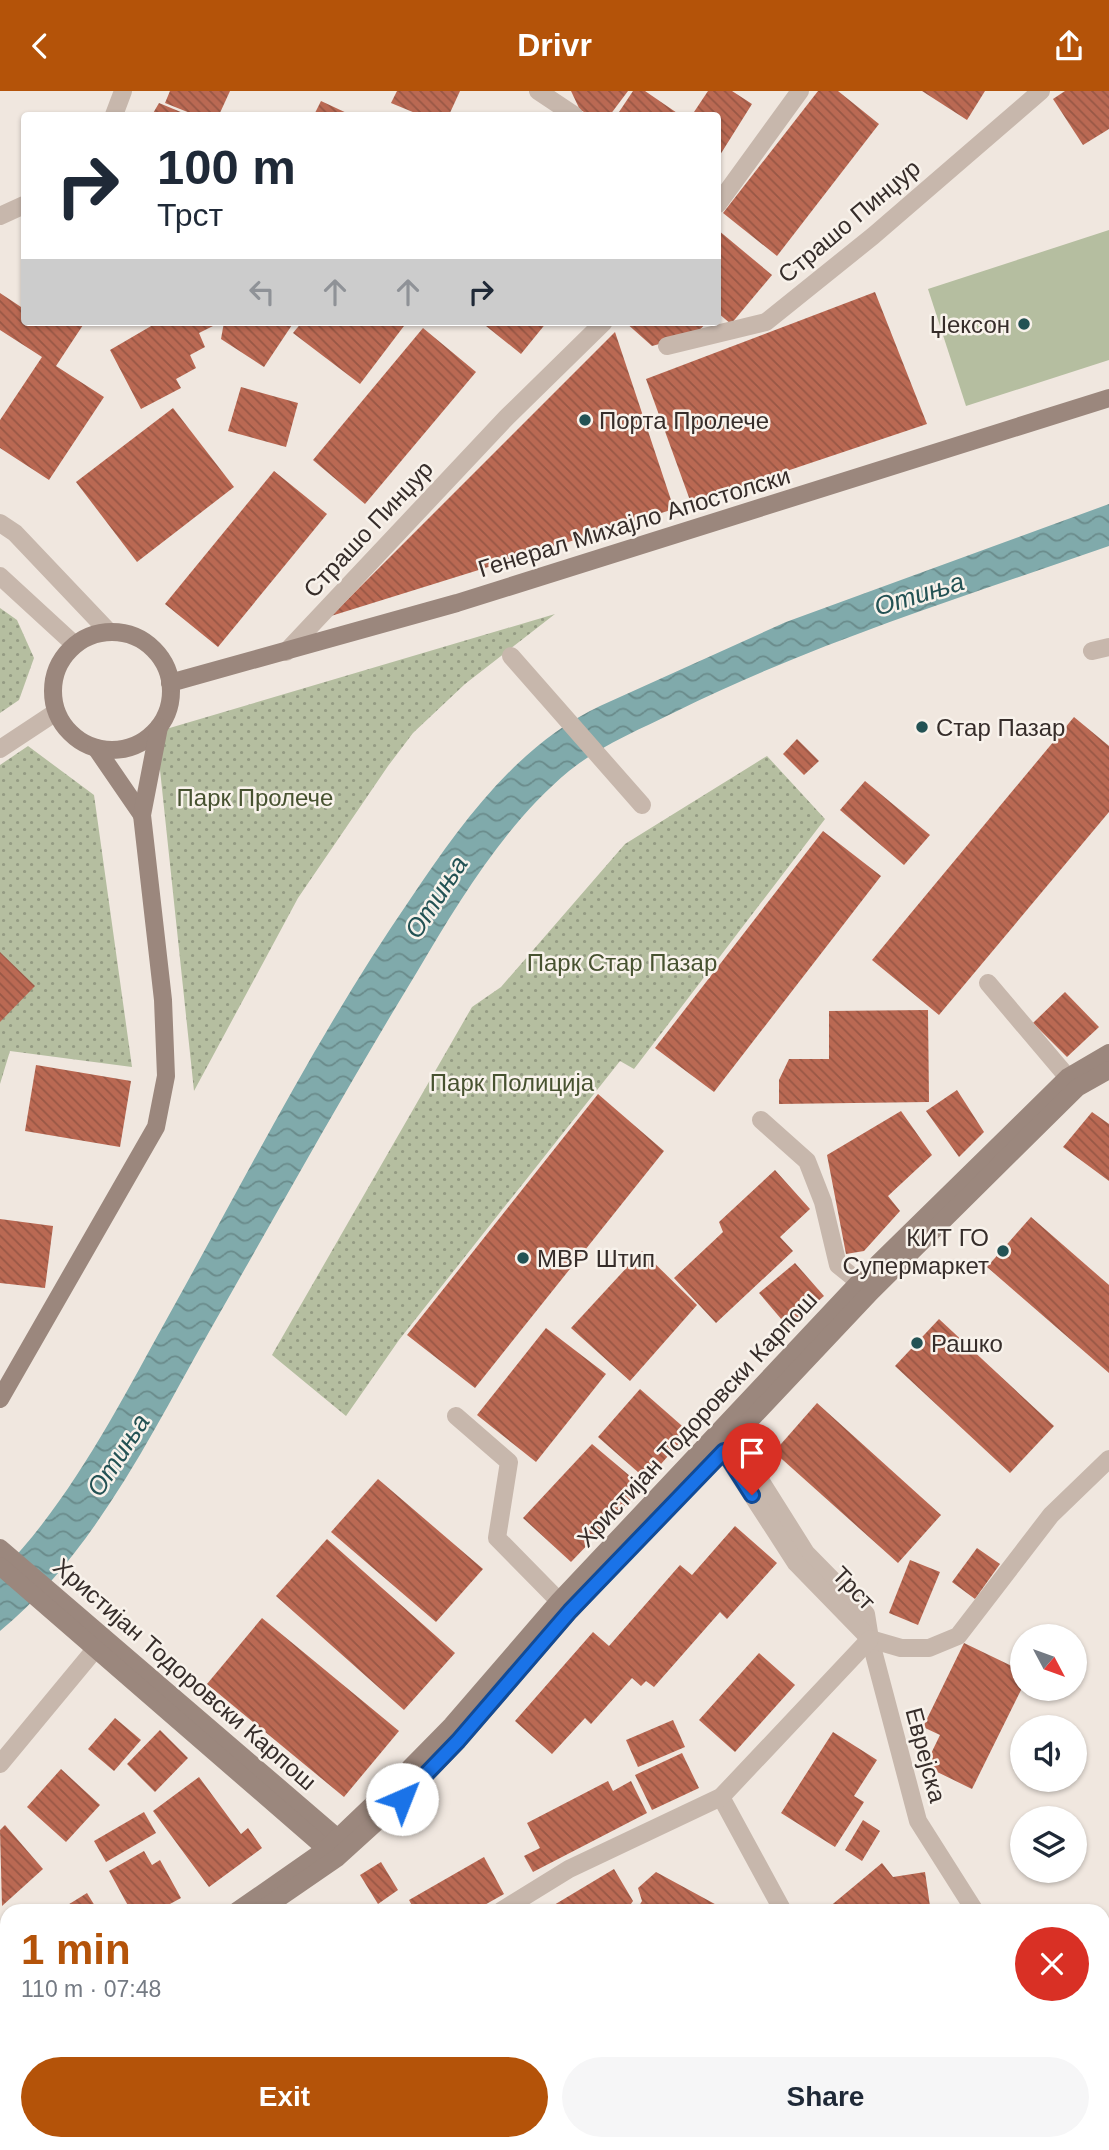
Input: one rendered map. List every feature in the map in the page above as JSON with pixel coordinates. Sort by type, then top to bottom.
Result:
[{"type":"street","points":[[115,112],[124,91]]},
{"type":"street","points":[[538,91],[570,112]]},
{"type":"street","points":[[721,200],[800,91]]},
{"type":"street","name":"Страшо Пинџур","points":[[667,346],[766,322],[873,236],[1041,91]]},
{"type":"street","points":[[0,216],[21,206]]},
{"type":"street","name":"Страшо Пинџур","points":[[286,652],[507,417],[600,326]]},
{"type":"street","name":"Генерал Михајло Апостолски","points":[[170,683],[457,603],[1109,398]]},
{"type":"street","points":[[0,523],[15,533],[109,632]]},
{"type":"street","points":[[0,576],[75,645]]},
{"type":"street","points":[[0,1399],[156,1127],[166,1076],[163,1000],[142,815],[159,727],[166,713],[170,683],[165,666],[149,646],[127,634],[109,632],[92,636],[75,645],[62,658],[55,675],[53,694],[56,712],[72,735],[96,748],[114,750],[131,747],[159,727]]},
{"type":"street","points":[[517,662],[637,799]]},
{"type":"street","points":[[0,749],[56,712]]},
{"type":"street","points":[[96,748],[142,815]]},
{"type":"street","points":[[988,983],[1072,1083]]},
{"type":"street","name":"Христијан Тодоровски Карпош","points":[[269,1904],[402,1799],[458,1741],[570,1611],[865,1287],[1072,1083],[1109,1053]]},
{"type":"street","name":"Христијан Тодоровски Карпош","points":[[1072,1083],[1109,1070]]},
{"type":"street","points":[[761,1120],[807,1161],[823,1202],[838,1265],[865,1287]]},
{"type":"street","points":[[456,1416],[509,1462],[497,1538],[559,1601]]},
{"type":"street","name":"Христијан Тодоровски Карпош","points":[[248,1904],[337,1848],[452,1725],[559,1601],[725,1439]]},
{"type":"street","name":"Трст","points":[[725,1439],[806,1553],[866,1614],[870,1639]]},
{"type":"street","points":[[512,1904],[569,1869],[722,1797],[870,1639],[901,1648],[929,1648],[958,1636],[1051,1515],[1109,1459]]},
{"type":"street","name":"Христијан Тодоровски Карпош","points":[[0,1549],[78,1622],[337,1848]]},
{"type":"street","points":[[0,1566],[78,1622]]},
{"type":"street","name":"Христијан Тодоровски Карпош","points":[[78,1622],[97,1647],[337,1848]]},
{"type":"street","name":"Еврејска","points":[[870,1639],[918,1821],[971,1904]]},
{"type":"street","points":[[0,1764],[97,1647]]},
{"type":"street","points":[[722,1797],[778,1904]]},
{"type":"green space","name":"Џексон","points":[[1109,230],[1109,360],[966,406],[928,289]]},
{"type":"green space","points":[[0,608],[17,620],[34,658],[19,700],[0,713]]},
{"type":"green space","name":"Парк Пролече","points":[[555,614],[465,684],[413,733],[388,766],[298,898],[194,1091],[156,732]]},
{"type":"green space","points":[[28,746],[94,795],[132,1067],[10,1051],[0,1084],[0,765]]},
{"type":"green space","points":[[767,756],[825,819],[634,1069],[620,1061],[399,1340],[346,1416],[272,1355],[472,1007],[501,987],[625,844]]},
{"type":"water","name":"Отиња","points":[[1109,504],[1109,546],[889,622],[728,687],[607,746],[569,771],[546,792],[504,839],[449,918],[118,1491],[64,1566],[34,1600],[0,1631],[0,1573],[50,1514],[93,1450],[285,1103],[378,948],[450,842],[517,764],[570,722],[600,706],[786,622]]},
{"type":"building","points":[[170,91],[230,91],[220,112],[188,112],[165,103]]},
{"type":"building","points":[[397,91],[460,91],[450,112],[413,112],[391,103]]},
{"type":"building","points":[[571,91],[628,91],[612,112],[580,110]]},
{"type":"building","points":[[633,91],[645,91],[676,112],[619,112]]},
{"type":"building","points":[[708,91],[732,91],[752,104],[721,153],[721,112],[694,112]]},
{"type":"building","points":[[818,91],[838,91],[879,124],[777,256],[723,213]]},
{"type":"building","points":[[922,91],[985,91],[967,120]]},
{"type":"building","points":[[1065,91],[1109,91],[1109,129],[1083,145],[1053,99]]},
{"type":"building","points":[[321,101],[345,112],[316,112]]},
{"type":"building","points":[[159,103],[181,112],[154,112]]},
{"type":"building","points":[[721,232],[772,275],[731,324],[721,316]]},
{"type":"building","points":[[875,292],[927,424],[691,503],[646,379]]},
{"type":"building","points":[[0,293],[21,307],[21,326],[82,326],[56,366],[104,397],[49,480],[0,448],[0,420],[42,357],[0,330]]},
{"type":"building","points":[[151,326],[213,326],[199,333],[205,347],[190,355],[196,368],[176,379],[181,388],[141,409],[110,350]]},
{"type":"building","points":[[223,326],[291,326],[264,367],[221,339]]},
{"type":"building","points":[[299,326],[404,326],[360,384],[293,333]]},
{"type":"building","points":[[486,326],[544,326],[521,354]]},
{"type":"building","points":[[630,326],[703,326],[696,334],[652,346]]},
{"type":"building","points":[[423,328],[476,372],[365,504],[313,460]]},
{"type":"building","name":"Порта Пролече","points":[[615,332],[674,509],[331,616]]},
{"type":"building","points":[[241,387],[298,403],[286,447],[228,431]]},
{"type":"building","points":[[173,408],[234,487],[137,562],[76,482]]},
{"type":"building","points":[[274,471],[327,514],[218,647],[165,604]]},
{"type":"building","points":[[1074,717],[1109,746],[1109,812],[939,1015],[872,960]]},
{"type":"building","points":[[797,739],[819,761],[804,775],[783,754]]},
{"type":"building","points":[[865,781],[930,835],[904,865],[840,810]]},
{"type":"building","points":[[823,831],[881,876],[714,1092],[655,1048]]},
{"type":"building","points":[[0,952],[35,986],[0,1022]]},
{"type":"building","points":[[1065,992],[1099,1027],[1067,1057],[1033,1023]]},
{"type":"building","points":[[928,1010],[929,1102],[779,1104],[779,1080],[789,1059],[829,1059],[829,1011]]},
{"type":"building","points":[[36,1065],[131,1081],[120,1147],[25,1131]]},
{"type":"building","points":[[957,1090],[984,1132],[959,1157],[926,1111]]},
{"type":"building","name":"МВР Штип","points":[[598,1094],[664,1151],[475,1388],[407,1335]]},
{"type":"building","points":[[901,1111],[932,1155],[888,1196],[900,1211],[864,1251],[846,1254],[827,1155]]},
{"type":"building","points":[[1092,1112],[1109,1124],[1109,1181],[1063,1147]]},
{"type":"building","points":[[775,1170],[810,1209],[780,1237],[793,1251],[716,1323],[674,1278],[723,1232],[719,1222]]},
{"type":"building","points":[[1031,1217],[1109,1285],[1109,1373],[987,1267]]},
{"type":"building","points":[[0,1219],[53,1226],[45,1288],[0,1283]]},
{"type":"building","points":[[642,1251],[697,1305],[630,1381],[571,1328]]},
{"type":"building","points":[[795,1263],[824,1296],[788,1327],[759,1293]]},
{"type":"building","points":[[939,1319],[1054,1426],[1010,1473],[895,1366]]},
{"type":"building","points":[[546,1328],[606,1374],[536,1462],[477,1415]]},
{"type":"building","points":[[640,1389],[689,1432],[647,1480],[598,1437]]},
{"type":"building","points":[[817,1403],[941,1515],[898,1563],[774,1452]]},
{"type":"building","points":[[592,1444],[643,1487],[571,1562],[523,1518]]},
{"type":"building","points":[[378,1479],[483,1569],[436,1622],[331,1532]]},
{"type":"building","points":[[735,1526],[777,1563],[727,1619],[720,1612],[654,1687],[646,1681],[641,1686],[632,1678],[591,1724],[585,1718],[552,1754],[515,1721],[593,1632],[609,1646],[680,1565],[692,1575]]},
{"type":"building","points":[[327,1539],[455,1653],[404,1710],[276,1596]]},
{"type":"building","points":[[977,1548],[1000,1564],[975,1599],[952,1582]]},
{"type":"building","points":[[910,1560],[940,1572],[918,1625],[889,1613]]},
{"type":"building","points":[[262,1618],[399,1731],[344,1797],[207,1684]]},
{"type":"building","points":[[964,1643],[1010,1665],[1010,1701],[1016,1701],[972,1789],[925,1766],[940,1735],[923,1727]]},
{"type":"building","points":[[759,1653],[795,1685],[735,1752],[699,1720]]},
{"type":"building","points":[[115,1718],[141,1740],[114,1771],[88,1749]]},
{"type":"building","points":[[673,1720],[685,1747],[638,1767],[626,1740]]},
{"type":"building","points":[[160,1730],[188,1758],[155,1792],[127,1764]]},
{"type":"building","points":[[833,1732],[877,1760],[854,1796],[864,1802],[835,1847],[781,1813]]},
{"type":"building","points":[[682,1753],[699,1788],[652,1810],[635,1775]]},
{"type":"building","points":[[61,1769],[100,1805],[66,1842],[27,1807]]},
{"type":"building","points":[[199,1777],[241,1834],[248,1828],[262,1848],[209,1887],[153,1811]]},
{"type":"building","points":[[608,1781],[613,1791],[631,1781],[647,1813],[533,1872],[524,1856],[540,1848],[527,1823]]},
{"type":"building","points":[[144,1812],[156,1833],[106,1862],[94,1841]]},
{"type":"building","points":[[863,1820],[880,1831],[862,1861],[845,1850]]},
{"type":"building","points":[[5,1825],[43,1869],[4,1904],[2,1904],[0,1830]]},
{"type":"building","points":[[144,1851],[152,1865],[160,1860],[181,1898],[170,1904],[127,1904],[109,1871]]},
{"type":"building","points":[[484,1857],[504,1894],[486,1904],[411,1904],[409,1900]]},
{"type":"building","points":[[381,1862],[398,1890],[378,1904],[360,1875]]},
{"type":"building","points":[[882,1863],[893,1877],[925,1872],[930,1904],[833,1904]]},
{"type":"building","points":[[614,1869],[633,1901],[631,1904],[556,1904]]},
{"type":"building","points":[[656,1872],[715,1904],[640,1904],[642,1901],[638,1888]]},
{"type":"building","points":[[87,1893],[94,1904],[69,1904]]},
{"type":"place","name":"Џексон","points":[[1024,324]]},
{"type":"place","name":"Порта Пролече","points":[[585,420]]},
{"type":"place","name":"Стар Пазар","points":[[922,727]]},
{"type":"place","name":"КИТ ГО Супермаркет","points":[[1003,1251]]},
{"type":"place","name":"МВР Штип","points":[[523,1258]]},
{"type":"place","name":"Рашко","points":[[917,1343]]},
{"type":"route","points":[[402,1799],[458,1741],[570,1611],[724,1451],[752,1495]]},
{"type":"park label","name":"Парк Стар Пазар","points":[[622,962]]},
{"type":"park label","name":"Парк Полиција","points":[[512,1082]]}]
